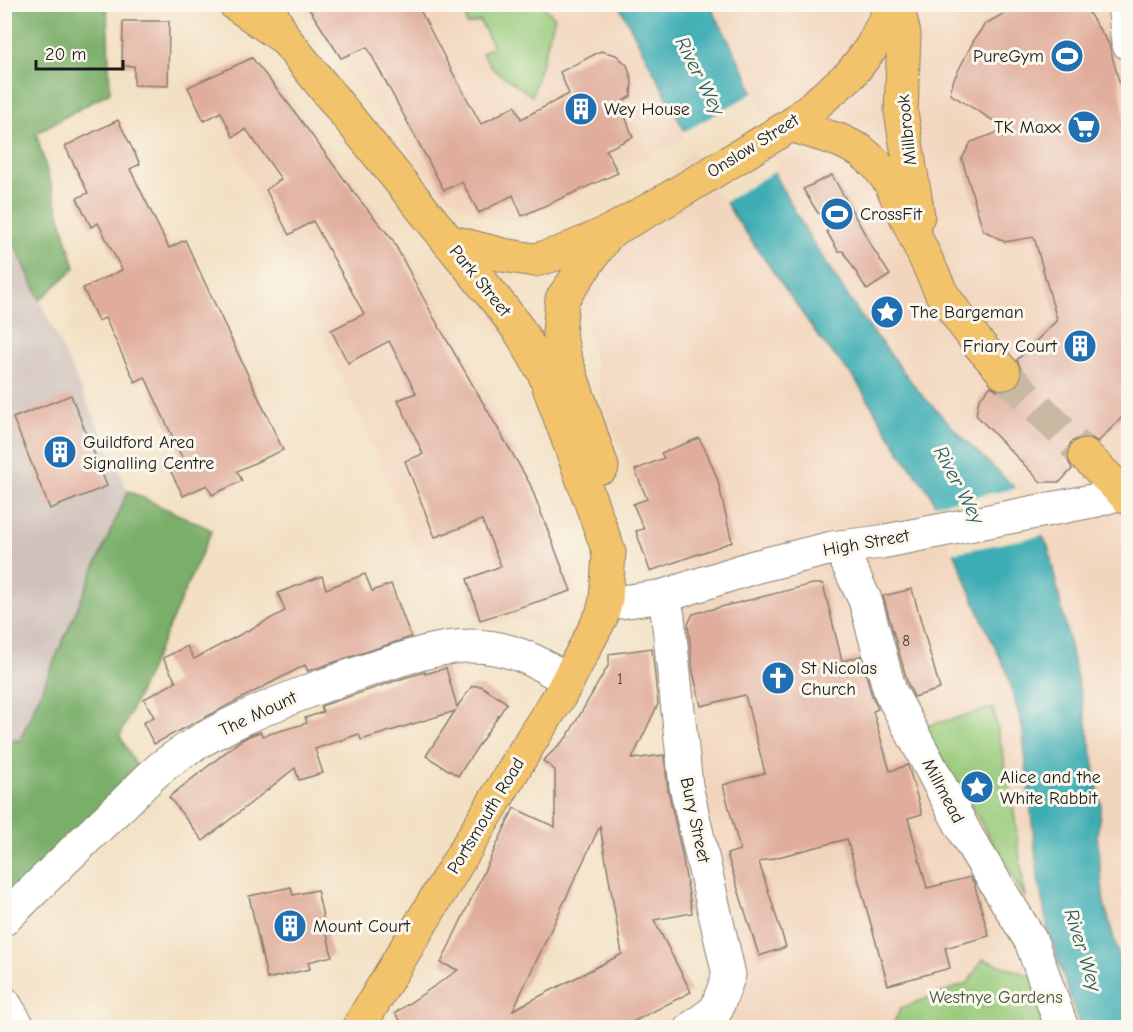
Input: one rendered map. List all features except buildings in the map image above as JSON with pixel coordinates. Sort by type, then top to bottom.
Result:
[{"type":"main road","points":[[235,4],[285,39]]},
{"type":"main road","name":"Park Street","points":[[266,4],[285,39],[504,310],[521,333],[544,373],[609,552],[606,600]]},
{"type":"main road","name":"Onslow Street","points":[[448,241],[503,255],[535,260],[560,253],[609,232],[791,125],[851,74],[871,48],[893,4]]},
{"type":"main road","name":"Millbrook","points":[[897,4],[904,34],[901,112],[924,255]]},
{"type":"main road","name":"Millbrook","points":[[791,125],[841,141],[861,151],[876,164],[890,182],[942,294],[977,342],[1004,373]]},
{"type":"main road","name":"Onslow Street","points":[[609,232],[562,299],[559,333],[608,486],[609,552]]},
{"type":"main road","points":[[1086,454],[1119,495]]},
{"type":"main road","name":"Portsmouth Road","points":[[358,1028],[568,681],[596,628],[606,600]]},
{"type":"street","points":[[1124,4],[1128,43]]},
{"type":"street","name":"High Street","points":[[606,600],[621,602],[664,596],[754,567],[1119,495]]},
{"type":"street","name":"Millmead","points":[[864,544],[865,600],[890,691],[968,838],[1030,941],[1062,1028]]},
{"type":"street","name":"Bury Street","points":[[664,596],[686,786],[729,975],[716,1010],[692,1028]]},
{"type":"street","name":"The Mount","points":[[4,919],[166,763],[202,740],[286,699],[407,657],[453,647],[492,647],[514,652],[533,660],[568,681]]},
{"type":"street","points":[[4,1003],[19,1028]]},
{"type":"shaded area","points":[[299,5],[619,5],[687,136],[633,166],[520,221],[477,215],[442,192]]},
{"type":"shaded area","points":[[710,5],[1128,5],[1128,1027],[703,1027],[719,986],[665,569],[621,449],[605,413],[580,288],[748,78]]},
{"type":"shaded area","points":[[255,54],[397,235],[455,332],[531,475],[581,595],[562,617],[542,625],[511,618],[480,628],[455,561],[424,572],[368,435],[221,117],[203,125],[184,84]]},
{"type":"shaded area","points":[[4,223],[128,491],[20,740],[5,741]]},
{"type":"green space","points":[[4,5],[107,5],[110,92],[36,133],[75,268],[40,300],[5,223]]},
{"type":"green space","points":[[464,5],[544,5],[555,17],[532,96],[493,69],[482,53],[493,46],[480,21],[467,25]]},
{"type":"green space","points":[[128,491],[212,530],[120,736],[141,774],[5,899],[5,741],[20,740]]},
{"type":"green space","points":[[993,708],[1012,796],[1025,898],[923,727]]},
{"type":"green space","name":"Westnye Gardens","points":[[983,959],[1037,978],[1052,1028],[891,1028],[901,1008],[968,983]]},
{"type":"water","name":"River Wey","points":[[619,5],[710,5],[748,78],[776,178],[813,243],[858,312],[919,392],[1013,486],[1048,546],[1085,715],[1101,805],[1097,835],[1104,903],[1128,988],[1128,1027],[1080,1027],[1048,930],[1038,877],[1022,726],[1007,672],[983,622],[930,493],[902,455],[855,379],[821,340],[733,214],[682,126]]},
{"type":"pier","points":[[755,92],[777,170],[723,203],[682,133]]},
{"type":"pier","points":[[1018,488],[1045,535],[952,553],[932,505]]},
{"type":"tunnel","points":[[1004,373],[1085,455]]},
{"type":"place","name":"PureGym","points":[[1067,56]]},
{"type":"place","name":"Wey House","points":[[581,109]]},
{"type":"place","name":"TK Maxx","points":[[1084,127]]},
{"type":"place","name":"CrossFit","points":[[837,214]]},
{"type":"place","name":"The Bargeman","points":[[887,312]]},
{"type":"place","name":"Friary Court","points":[[1080,346]]},
{"type":"place","name":"Guildford Area Signalling Centre","points":[[60,452]]},
{"type":"place","name":"St Nicolas Church","points":[[778,678]]},
{"type":"place","name":"Alice and the White Rabbit","points":[[977,787]]},
{"type":"place","name":"Mount Court","points":[[290,926]]}]
